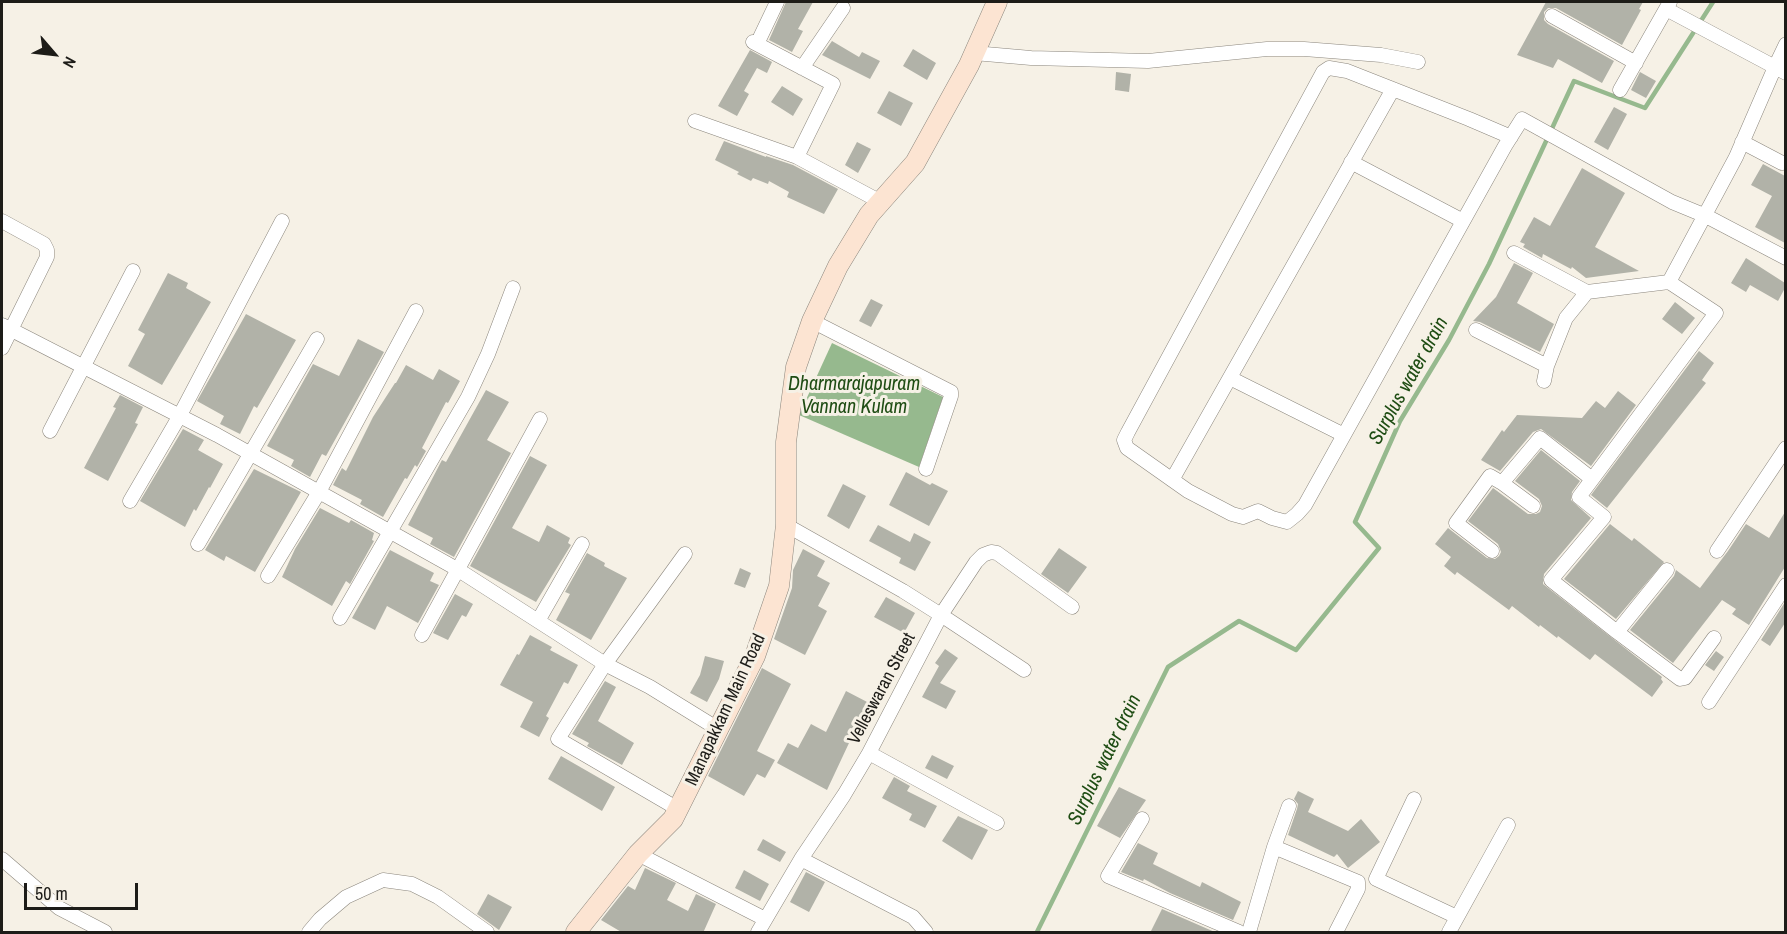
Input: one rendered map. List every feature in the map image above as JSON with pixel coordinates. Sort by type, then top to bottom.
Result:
[{"type":"main road","name":"Manapakkam Main Road","points":[[576,933],[638,854],[673,819],[755,656],[779,586],[786,525],[786,442],[796,367],[812,321],[838,266],[869,215],[915,163],[975,53],[997,2]]},
{"type":"street","points":[[777,2],[755,43],[833,84],[797,156]]},
{"type":"street","points":[[1620,90],[1668,5],[1691,22],[1780,70]]},
{"type":"street","points":[[802,68],[843,8]]},
{"type":"street","points":[[1552,16],[1636,63]]},
{"type":"street","points":[[1669,282],[1706,216],[1780,70],[1785,44]]},
{"type":"street","points":[[975,53],[1031,58],[1148,61],[1267,49],[1304,49],[1381,55],[1418,62]]},
{"type":"street","points":[[1510,137],[1347,71],[1329,68],[1323,72],[1124,440],[1127,448],[1188,491],[1232,514],[1243,516],[1258,511],[1287,522],[1305,505],[1522,119],[1672,202],[1706,216],[1785,258]]},
{"type":"street","points":[[1172,480],[1393,89]]},
{"type":"street","points":[[695,121],[797,156],[881,201]]},
{"type":"street","points":[[1742,142],[1782,163]]},
{"type":"street","points":[[1351,162],[1463,221]]},
{"type":"street","points":[[2,221],[44,244],[47,250],[47,257],[6,328],[2,348]]},
{"type":"street","points":[[130,501],[179,417],[282,221]]},
{"type":"street","points":[[1514,253],[1587,292],[1669,282],[1716,313],[1579,497],[1604,517],[1551,580],[1680,679],[1685,678],[1714,638]]},
{"type":"street","points":[[50,431],[133,271]]},
{"type":"street","points":[[340,618],[468,397],[488,354],[513,288]]},
{"type":"street","points":[[1544,381],[1546,366],[1566,318],[1587,292]]},
{"type":"street","points":[[268,576],[319,492],[416,311]]},
{"type":"street","points":[[812,321],[951,392],[926,469]]},
{"type":"street","points":[[6,328],[251,454],[458,569],[605,664],[650,687],[718,729]]},
{"type":"street","points":[[1476,330],[1546,366]]},
{"type":"street","points":[[198,544],[317,339]]},
{"type":"street","points":[[1230,378],[1344,435]]},
{"type":"street","points":[[422,635],[540,419]]},
{"type":"street","points":[[1502,483],[1540,438],[1592,479]]},
{"type":"street","points":[[1717,551],[1785,448]]},
{"type":"street","points":[[1492,551],[1456,523],[1490,476],[1533,506]]},
{"type":"street","points":[[786,525],[903,591],[1024,670]]},
{"type":"street","points":[[538,621],[582,544]]},
{"type":"street","name":"Velleswaran Street","points":[[758,933],[801,859],[869,753],[941,615],[976,562],[983,555],[991,552],[997,553],[1072,607]]},
{"type":"street","points":[[678,809],[558,740],[605,664],[685,554]]},
{"type":"street","points":[[1617,632],[1667,570]]},
{"type":"street","points":[[1709,702],[1785,585]]},
{"type":"street","points":[[869,753],[997,823]]},
{"type":"street","points":[[1414,799],[1376,879],[1457,917]]},
{"type":"street","points":[[1249,933],[1274,847],[1289,806]]},
{"type":"street","points":[[1142,819],[1108,876],[1239,933]]},
{"type":"street","points":[[1449,933],[1508,825]]},
{"type":"street","points":[[1274,847],[1358,882],[1358,889],[1336,933]]},
{"type":"street","points":[[638,854],[765,920]]},
{"type":"street","points":[[2,859],[59,908],[105,933]]},
{"type":"street","points":[[801,859],[913,917],[926,933]]},
{"type":"street","points":[[309,933],[320,919],[346,897],[383,880],[412,884],[438,897],[487,933]]},
{"type":"water","name":"Dharmarajapuram Vannan Kulam","points":[[832,343],[943,397],[919,467],[799,415]]},
{"type":"building","points":[[786,2],[813,2],[798,29],[803,31],[792,52],[769,40]]},
{"type":"building","points":[[1546,2],[1643,2],[1622,45],[1556,8],[1548,8],[1544,12],[1544,20],[1548,24],[1614,61],[1602,83],[1558,59],[1553,68],[1517,55]]},
{"type":"building","points":[[832,41],[859,57],[862,52],[880,61],[870,79],[822,55]]},
{"type":"building","points":[[913,49],[936,63],[927,80],[903,66]]},
{"type":"building","points":[[750,50],[772,62],[767,73],[757,68],[744,91],[749,94],[737,116],[718,106]]},
{"type":"building","points":[[1116,72],[1131,74],[1129,92],[1115,90]]},
{"type":"building","points":[[1640,72],[1656,81],[1646,98],[1631,90]]},
{"type":"building","points":[[782,86],[803,99],[793,116],[771,102]]},
{"type":"building","points":[[889,91],[913,103],[901,126],[877,113]]},
{"type":"building","points":[[1614,107],[1627,114],[1608,150],[1594,142]]},
{"type":"building","points":[[724,141],[793,165],[838,189],[824,214],[787,197],[789,192],[769,181],[768,184],[753,178],[751,181],[715,160]]},
{"type":"building","points":[[857,142],[871,149],[858,173],[845,165]]},
{"type":"building","points":[[1763,164],[1785,176],[1785,243],[1755,227],[1772,196],[1751,185]]},
{"type":"building","points":[[1582,168],[1625,193],[1595,247],[1639,271],[1586,278],[1572,267],[1571,269],[1543,254],[1542,258],[1523,247],[1525,244],[1520,242],[1534,217],[1550,226]]},
{"type":"building","points":[[1746,258],[1785,283],[1785,288],[1778,301],[1750,285],[1746,292],[1731,283]]},
{"type":"building","points":[[1514,263],[1533,273],[1517,303],[1554,324],[1540,352],[1480,322],[1473,321],[1496,297]]},
{"type":"building","points":[[168,273],[188,283],[186,288],[211,302],[162,385],[128,366],[145,334],[138,330]]},
{"type":"building","points":[[871,299],[883,305],[871,327],[859,321]]},
{"type":"building","points":[[1675,302],[1695,318],[1682,334],[1662,319]]},
{"type":"building","points":[[246,314],[296,340],[257,408],[254,406],[240,434],[220,424],[224,416],[197,401]]},
{"type":"building","points":[[358,339],[384,352],[326,456],[322,454],[310,477],[291,466],[294,460],[267,446],[313,364],[339,376]]},
{"type":"building","points":[[1699,351],[1714,363],[1702,380],[1706,383],[1607,508],[1591,495]]},
{"type":"building","points":[[406,365],[433,380],[439,369],[460,381],[448,403],[446,402],[422,448],[426,451],[417,467],[415,465],[407,479],[405,478],[383,517],[360,504],[362,500],[333,485],[342,468],[346,471],[373,417]]},
{"type":"building","points":[[486,390],[509,402],[487,440],[511,453],[454,557],[430,544],[433,538],[408,525],[442,460],[446,462]]},
{"type":"building","points":[[1618,391],[1636,405],[1591,466],[1541,429],[1533,432],[1500,471],[1481,460],[1502,430],[1504,432],[1517,415],[1582,418],[1596,401],[1605,408]]},
{"type":"building","points":[[120,395],[143,407],[135,423],[138,424],[108,481],[84,468],[116,408],[113,407]]},
{"type":"building","points":[[183,429],[204,440],[198,450],[223,464],[185,527],[140,501]]},
{"type":"building","points":[[1541,450],[1580,481],[1572,492],[1571,500],[1591,518],[1544,574],[1543,584],[1662,677],[1663,682],[1652,697],[1595,654],[1590,660],[1558,636],[1557,638],[1540,625],[1539,627],[1512,606],[1509,610],[1457,572],[1455,575],[1444,566],[1451,557],[1435,544],[1448,528],[1487,558],[1495,559],[1499,556],[1501,552],[1498,544],[1468,521],[1493,488],[1528,514],[1540,512],[1542,506],[1539,499],[1515,481]]},
{"type":"building","points":[[530,456],[547,465],[512,528],[539,542],[547,525],[570,538],[568,543],[571,545],[536,602],[470,566]]},
{"type":"building","points":[[254,469],[301,492],[255,572],[226,556],[224,561],[205,550]]},
{"type":"building","points":[[906,472],[930,485],[932,483],[948,491],[929,526],[889,505]]},
{"type":"building","points":[[843,484],[866,496],[849,529],[827,516]]},
{"type":"building","points":[[320,508],[349,523],[351,520],[374,533],[372,540],[374,541],[350,584],[346,581],[332,606],[282,577],[295,549]]},
{"type":"building","points":[[1785,512],[1785,567],[1749,625],[1732,614],[1736,609],[1722,600],[1673,663],[1630,630],[1674,576],[1676,570],[1700,588],[1746,524],[1769,538]]},
{"type":"building","points":[[1610,524],[1632,541],[1634,538],[1664,562],[1616,619],[1564,579]]},
{"type":"building","points":[[878,525],[910,542],[914,533],[931,542],[915,571],[899,563],[901,558],[869,541]]},
{"type":"building","points":[[1059,548],[1087,567],[1068,593],[1041,574]]},
{"type":"building","points":[[803,549],[825,561],[817,576],[830,583],[818,606],[827,611],[805,655],[774,639],[792,588],[793,570]]},
{"type":"building","points":[[390,550],[434,573],[430,581],[439,585],[418,623],[387,606],[375,630],[352,618]]},
{"type":"building","points":[[587,553],[605,563],[604,566],[627,578],[591,640],[556,620],[570,594],[565,592]]},
{"type":"building","points":[[740,568],[751,573],[745,588],[734,584]]},
{"type":"building","points":[[455,594],[473,604],[466,617],[462,615],[448,640],[433,633]]},
{"type":"building","points":[[886,597],[915,613],[904,633],[874,617]]},
{"type":"building","points":[[1785,602],[1785,623],[1770,646],[1761,640]]},
{"type":"building","points":[[530,635],[552,647],[550,650],[578,665],[568,684],[564,682],[546,716],[549,718],[539,737],[520,727],[533,702],[500,685]]},
{"type":"building","points":[[945,649],[958,658],[940,683],[956,691],[946,709],[922,697],[939,666],[935,663]]},
{"type":"building","points":[[1716,651],[1724,657],[1714,671],[1705,665]]},
{"type":"building","points":[[705,656],[724,661],[719,679],[707,702],[690,693],[700,675]]},
{"type":"building","points":[[762,668],[791,684],[757,751],[775,760],[765,778],[757,774],[744,796],[708,776]]},
{"type":"building","points":[[605,681],[616,687],[598,721],[634,743],[622,765],[587,746],[589,743],[572,734]]},
{"type":"building","points":[[846,691],[871,704],[863,719],[859,717],[846,741],[849,743],[827,790],[777,763],[788,743],[798,748],[811,724],[826,732]]},
{"type":"building","points":[[932,755],[954,766],[947,779],[925,768]]},
{"type":"building","points":[[561,756],[615,787],[602,811],[548,779]]},
{"type":"building","points":[[894,777],[910,786],[907,791],[937,806],[925,828],[909,820],[912,814],[882,798]]},
{"type":"building","points":[[1119,787],[1146,800],[1120,838],[1097,826]]},
{"type":"building","points":[[1298,791],[1314,799],[1308,812],[1348,831],[1361,819],[1380,842],[1348,868],[1337,854],[1334,857],[1288,835],[1297,809],[1298,804],[1294,799]]},
{"type":"building","points":[[958,816],[988,830],[972,860],[942,841]]},
{"type":"building","points":[[763,839],[786,852],[780,862],[757,850]]},
{"type":"building","points":[[1138,843],[1158,853],[1153,864],[1200,887],[1202,882],[1241,902],[1233,920],[1170,893],[1144,879],[1143,881],[1121,872]]},
{"type":"building","points":[[645,868],[676,883],[667,900],[688,911],[696,894],[716,904],[703,933],[623,933],[601,920],[628,886],[635,890]]},
{"type":"building","points":[[744,870],[769,884],[760,901],[735,888]]},
{"type":"building","points":[[806,872],[825,882],[809,912],[790,902]]},
{"type":"building","points":[[488,894],[512,907],[499,930],[477,914]]},
{"type":"building","points":[[1162,909],[1217,933],[1150,933]]},
{"type":"waterway","name":"Surplus water drain","points":[[1037,932],[1168,667],[1239,621],[1296,650],[1379,548],[1355,522],[1400,421],[1449,340],[1489,264],[1574,81],[1645,108],[1713,2]]}]
